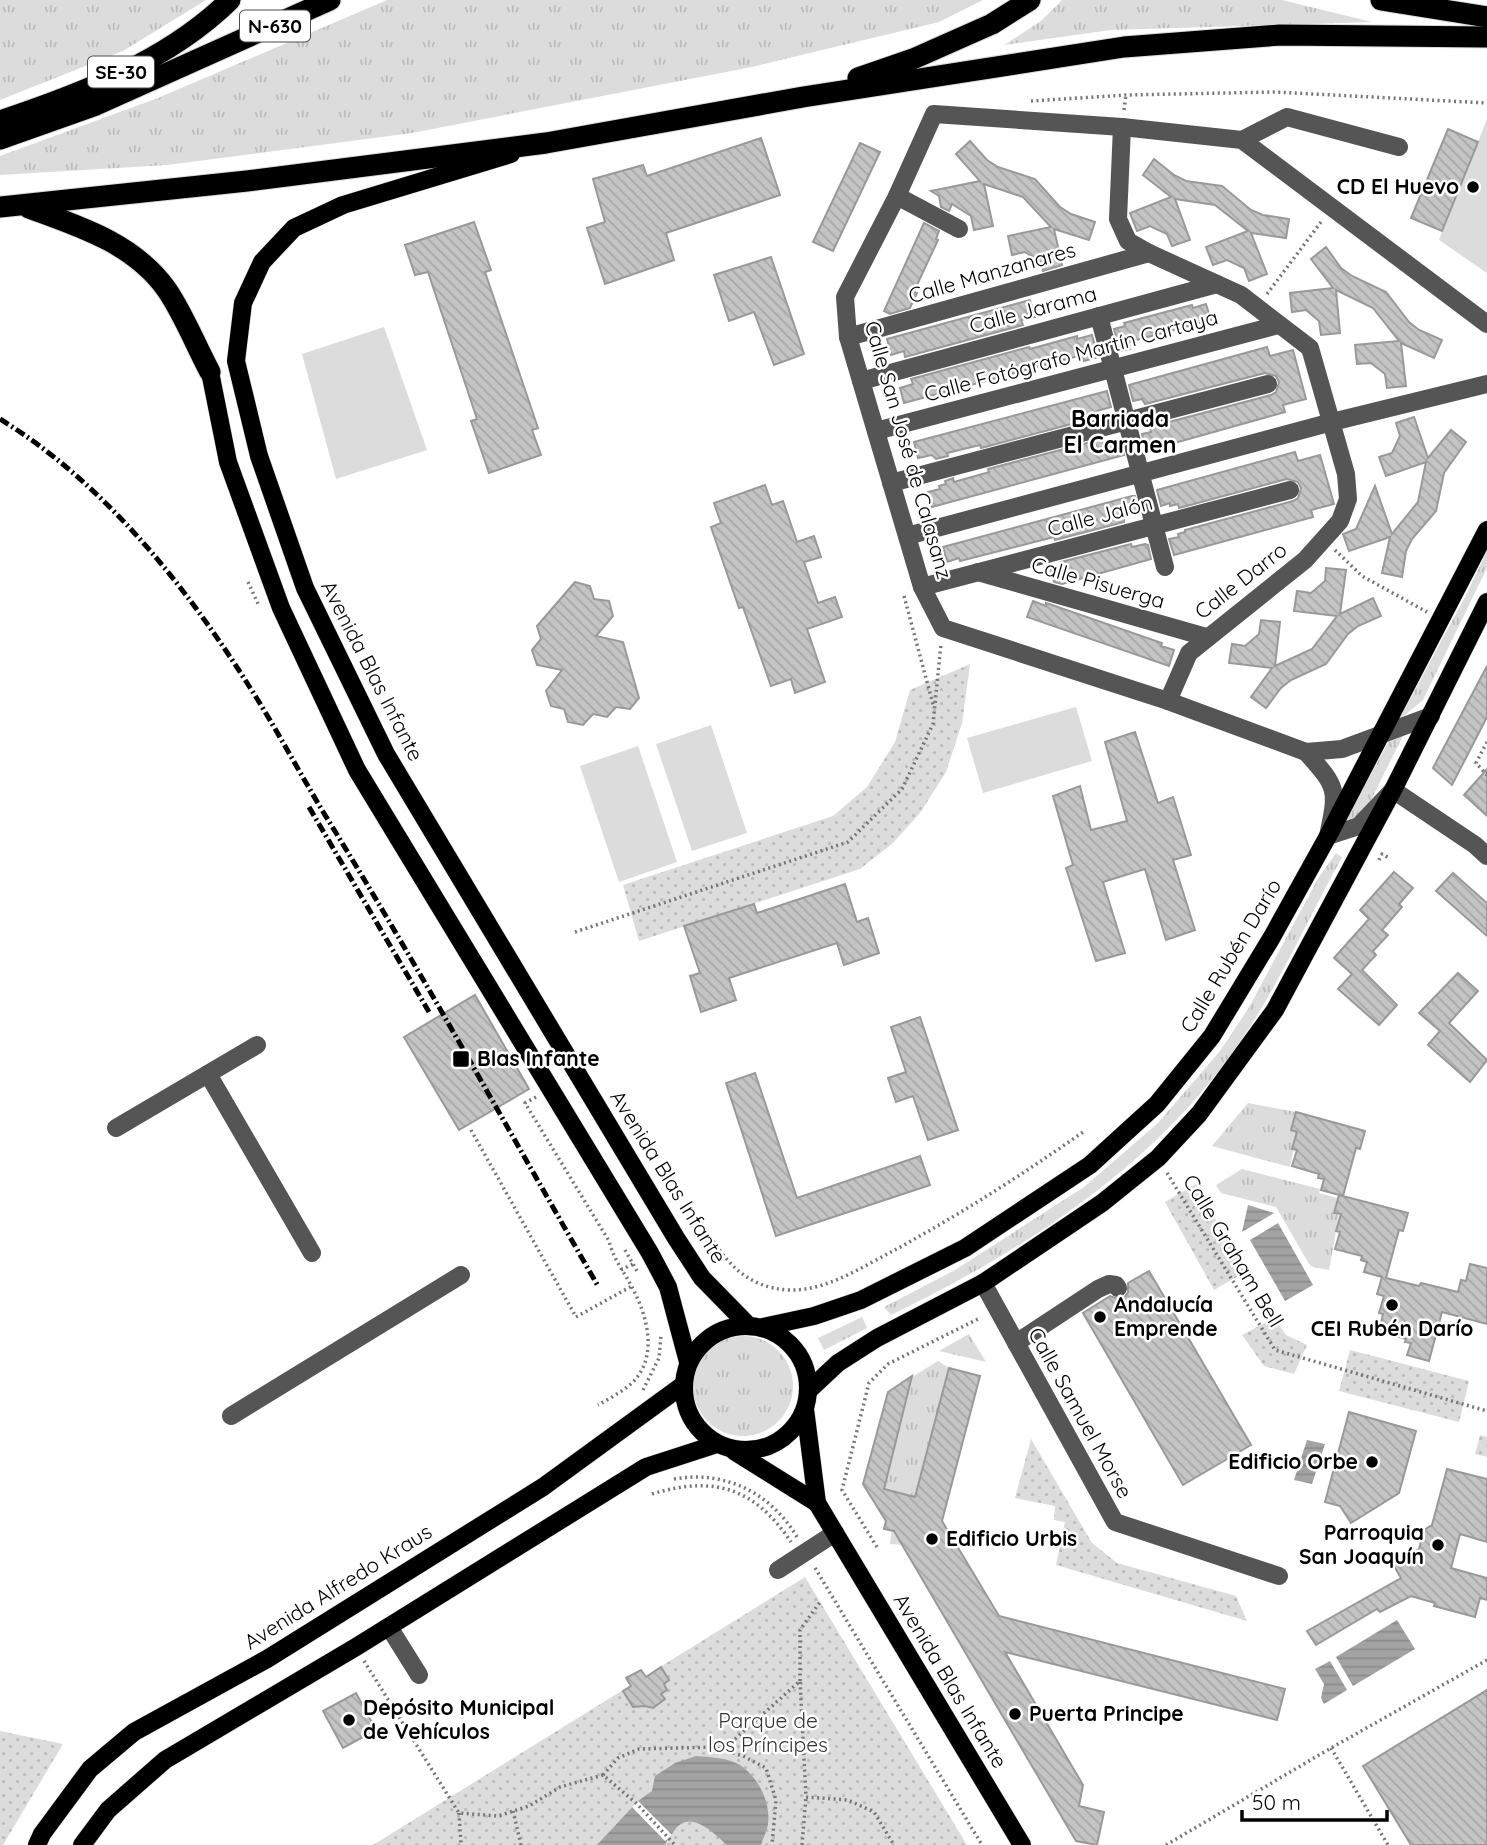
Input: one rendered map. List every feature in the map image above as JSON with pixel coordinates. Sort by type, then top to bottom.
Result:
[{"type":"highway","name":"SE-30","points":[[0,121],[158,55],[212,18],[230,0]]},
{"type":"highway","name":"N-630","points":[[0,139],[96,105],[330,0]]},
{"type":"highway","points":[[803,97],[914,58],[992,24],[1030,0]]},
{"type":"highway","points":[[1381,0],[1487,17]]},
{"type":"highway","points":[[0,207],[247,181],[546,143],[803,97],[1125,47],[1280,35],[1487,37]]},
{"type":"highway","points":[[24,206],[87,229],[134,255],[166,289],[209,372]]},
{"type":"main road","name":"Avenida Blas Infante","points":[[546,143],[343,205],[294,228],[262,262],[243,303],[236,360],[259,456],[305,588],[386,754],[681,1246],[702,1278],[756,1326]]},
{"type":"main road","points":[[209,372],[228,462],[281,608],[356,770],[650,1253],[668,1287],[688,1362]]},
{"type":"main road","name":"Calle Rubén Darío","points":[[756,1326],[814,1316],[873,1294],[965,1248],[1090,1165],[1157,1104],[1212,1036],[1272,937],[1328,836],[1487,530]]},
{"type":"main road","points":[[82,1845],[108,1810],[165,1760],[389,1627],[646,1467],[724,1447],[750,1451],[767,1447],[783,1438],[796,1426],[806,1400],[838,1363],[871,1342],[983,1283],[1102,1203],[1158,1158],[1199,1115],[1275,1010],[1393,790],[1487,602]]},
{"type":"main road","points":[[756,1326],[782,1337],[797,1352],[806,1370],[806,1400],[817,1503],[702,1434],[691,1420],[683,1385],[688,1362],[698,1347],[713,1334],[730,1327],[756,1326]]},
{"type":"main road","name":"Avenida Alfredo Kraus","points":[[37,1845],[42,1834],[90,1769],[134,1732],[267,1659],[543,1487],[683,1385]]},
{"type":"main road","name":"Avenida Blas Infante","points":[[817,1503],[1022,1845]]},
{"type":"street","name":"Calle San José de Calasanz","points":[[943,628],[922,587],[891,483],[848,337],[845,297],[897,196],[934,114],[1122,127],[1242,140],[1487,324]]},
{"type":"street","points":[[1242,140],[1287,117],[1399,147]]},
{"type":"street","points":[[1122,127],[1118,219],[1128,241],[1241,295],[1310,348],[1332,422]]},
{"type":"street","points":[[897,196],[959,229]]},
{"type":"street","name":"Calle Manzanares","points":[[848,337],[1149,253]]},
{"type":"street","name":"Calle Jarama","points":[[861,381],[1217,284]]},
{"type":"street","points":[[1099,316],[1166,568]]},
{"type":"street","name":"Calle Fotógrafo Martín Cartaya","points":[[876,431],[1278,326]]},
{"type":"street","points":[[891,483],[1268,384]]},
{"type":"street","points":[[907,536],[1332,422],[1487,384]]},
{"type":"street","name":"Calle Darro","points":[[1168,701],[1189,653],[1305,560],[1340,521],[1348,499],[1346,474],[1332,422]]},
{"type":"street","name":"Calle Jalón","points":[[922,587],[1290,490]]},
{"type":"street","name":"Calle Pisuerga","points":[[978,572],[1206,637]]},
{"type":"street","points":[[943,628],[1168,701],[1306,752],[1342,749],[1431,716]]},
{"type":"street","points":[[1306,752],[1331,779],[1335,803],[1328,836],[1359,826],[1393,790],[1475,845],[1487,856]]},
{"type":"street","points":[[116,1128],[257,1045]]},
{"type":"street","points":[[208,1074],[312,1253]]},
{"type":"street","points":[[231,1416],[461,1275]]},
{"type":"street","name":"Calle Samuel Morse","points":[[983,1283],[1115,1522],[1279,1576]]},
{"type":"street","points":[[1016,1343],[1098,1289],[1109,1284],[1118,1288]]},
{"type":"street","points":[[778,1570],[835,1533]]},
{"type":"street","points":[[389,1627],[419,1675]]},
{"type":"path","points":[[1019,102],[1126,95],[1275,92],[1487,103]]},
{"type":"path","points":[[1256,308],[1333,206]]},
{"type":"path","points":[[1324,539],[1362,576],[1440,619]]},
{"type":"path","points":[[901,584],[934,708]]},
{"type":"path","points":[[575,932],[848,842],[902,789],[933,724],[943,628]]},
{"type":"path","points":[[1487,742],[1476,763],[1487,775]]},
{"type":"path","points":[[538,1096],[526,1103],[608,1241],[614,1260],[632,1286],[644,1311],[649,1328],[645,1358],[636,1380],[598,1405]]},
{"type":"path","points":[[471,1130],[576,1317],[632,1286]]},
{"type":"path","points":[[685,1217],[691,1228],[701,1222],[729,1264],[745,1276],[768,1286],[790,1290],[814,1287],[850,1274],[971,1207],[1083,1132]]},
{"type":"path","name":"Calle Graham Bell","points":[[1158,1158],[1275,1350],[1487,1411]]},
{"type":"path","points":[[624,1246],[642,1280]]},
{"type":"path","points":[[621,1270],[633,1264]]},
{"type":"path","points":[[877,1547],[842,1490],[869,1383],[888,1364],[980,1318]]},
{"type":"path","points":[[636,1397],[645,1389],[659,1358],[662,1325]]},
{"type":"path","points":[[671,1479],[690,1476],[721,1478],[748,1488],[772,1505],[799,1541]]},
{"type":"path","points":[[652,1494],[690,1485],[735,1491],[764,1508],[783,1531]]},
{"type":"path","points":[[814,1566],[982,1845]]},
{"type":"path","points":[[802,1845],[806,1797],[800,1630],[820,1602]]},
{"type":"path","points":[[356,1647],[459,1813],[461,1845]]},
{"type":"path","points":[[1166,1845],[1487,1660]]},
{"type":"path","points":[[715,1747],[735,1739],[800,1681]]},
{"type":"path","points":[[459,1813],[498,1815],[529,1806],[560,1787],[603,1775],[618,1758],[639,1749],[715,1747],[743,1756],[765,1768],[776,1800],[772,1845]]},
{"type":"path","points":[[1331,1748],[1388,1845]]},
{"type":"path","points":[[603,1775],[636,1803],[675,1845]]},
{"type":"path","points":[[806,1797],[848,1800],[874,1812],[894,1845]]},
{"type":"path","points":[[513,1811],[521,1845]]},
{"type":"green space","points":[[0,0],[206,0],[123,51],[0,100]]},
{"type":"green space","points":[[387,0],[983,0],[939,22],[752,67],[412,133],[167,165],[0,175],[0,156],[158,98]]},
{"type":"green space","points":[[1062,0],[1282,0],[1372,22],[1111,30],[1004,45],[1041,21]]},
{"type":"green space","name":"CD El Huevo","points":[[1487,119],[1487,273],[1439,240]]},
{"type":"green space","points":[[384,327],[427,450],[336,479],[302,354]]},
{"type":"green space","points":[[1487,551],[1487,568],[1423,700],[1399,720],[1466,595]]},
{"type":"green space","points":[[970,664],[962,723],[946,772],[920,813],[893,843],[860,869],[639,941],[623,885],[833,816],[867,787],[895,742],[910,690]]},
{"type":"green space","points":[[1076,707],[1092,761],[983,793],[967,738]]},
{"type":"green space","points":[[711,725],[747,833],[692,851],[656,744]]},
{"type":"green space","points":[[1404,734],[1364,814],[1344,824],[1389,741]]},
{"type":"green space","points":[[638,746],[677,862],[619,882],[580,766]]},
{"type":"green space","points":[[1336,853],[1342,857],[1249,1029],[1199,1095],[1162,1134],[1122,1171],[1034,1235],[987,1264],[891,1315],[884,1307],[955,1270],[1084,1187],[1158,1123],[1220,1051],[1248,1009],[1319,877]]},
{"type":"green space","points":[[1248,1103],[1296,1112],[1291,1130],[1297,1132],[1290,1167],[1212,1146]]},
{"type":"green space","points":[[1242,1169],[1320,1189],[1319,1193],[1337,1198],[1334,1213],[1339,1215],[1329,1270],[1309,1264],[1276,1207],[1221,1193],[1216,1185]]},
{"type":"green space","points":[[1196,1184],[1245,1272],[1214,1290],[1165,1202]]},
{"type":"green space","points":[[862,1317],[867,1328],[824,1350],[818,1338]]},
{"type":"green space","points":[[1274,1318],[1286,1335],[1307,1345],[1294,1374],[1264,1366],[1242,1335]]},
{"type":"green space","points":[[969,1334],[986,1362],[939,1351]]},
{"type":"green space","points":[[743,1336],[762,1340],[778,1351],[789,1367],[793,1386],[789,1405],[778,1421],[762,1432],[743,1436],[724,1432],[708,1421],[697,1405],[693,1386],[697,1367],[708,1351],[724,1340]]},
{"type":"green space","points":[[1350,1350],[1469,1381],[1459,1422],[1339,1391]]},
{"type":"green space","points":[[938,1361],[949,1368],[910,1515],[909,1539],[902,1545],[890,1544],[892,1528],[884,1489],[912,1377]]},
{"type":"green space","points":[[1480,1435],[1487,1437],[1487,1457],[1475,1454]]},
{"type":"green space","points":[[1031,1439],[1092,1543],[1117,1563],[1236,1596],[1247,1621],[1056,1565],[1065,1522],[1054,1520],[1055,1506],[1015,1498]]},
{"type":"green space","name":"Parque de los Príncipes","points":[[805,1577],[967,1845],[373,1845]]},
{"type":"green space","points":[[0,1731],[63,1744],[3,1845],[0,1845]]},
{"type":"shaded area","points":[[1248,1205],[1274,1213],[1242,1232]]},
{"type":"shaded area","points":[[1278,1223],[1313,1285],[1285,1301],[1250,1240]]},
{"type":"shaded area","points":[[1307,1440],[1325,1444],[1312,1484],[1294,1480]]},
{"type":"shaded area","points":[[1397,1620],[1415,1649],[1353,1686],[1336,1657]]},
{"type":"shaded area","points":[[1330,1661],[1347,1690],[1324,1704],[1321,1698],[1324,1684],[1315,1669]]},
{"type":"shaded area","points":[[696,1756],[719,1758],[740,1765],[758,1783],[768,1816],[761,1845],[727,1845],[701,1825],[687,1822],[674,1831],[665,1845],[597,1845],[638,1801],[652,1791],[655,1776],[675,1763]]},
{"type":"pier","points":[[638,1801],[672,1835],[665,1841],[632,1807]]},
{"type":"building","points":[[1448,129],[1478,142],[1442,231],[1411,218]]},
{"type":"building","points":[[761,138],[780,195],[666,233],[674,260],[605,284],[587,228],[605,222],[593,179],[643,165],[647,176]]},
{"type":"building","points":[[970,141],[987,160],[998,167],[1035,179],[1060,207],[1071,214],[1095,222],[1089,240],[1054,229],[1062,265],[1043,271],[1042,263],[1025,252],[1012,255],[1008,236],[1051,227],[1023,197],[984,184],[993,226],[974,230],[971,216],[952,204],[949,211],[941,207],[939,196],[931,191],[980,181],[956,154]]},
{"type":"building","points":[[860,143],[880,152],[833,251],[813,242]]},
{"type":"building","points":[[1154,159],[1186,181],[1222,186],[1251,210],[1289,219],[1286,238],[1251,233],[1267,274],[1249,281],[1244,268],[1227,260],[1213,265],[1206,247],[1248,231],[1215,205],[1175,199],[1190,240],[1172,246],[1167,234],[1150,226],[1137,231],[1130,213],[1171,197],[1143,175]]},
{"type":"building","points":[[474,222],[491,270],[485,272],[538,428],[532,430],[541,455],[489,473],[471,421],[477,419],[428,272],[415,275],[405,245]]},
{"type":"building","points":[[924,223],[939,231],[938,240],[914,292],[917,293],[910,308],[890,314],[884,311]]},
{"type":"building","points":[[1326,247],[1341,268],[1386,292],[1409,322],[1419,330],[1442,340],[1434,358],[1401,343],[1406,386],[1387,388],[1385,374],[1371,363],[1357,364],[1355,345],[1399,341],[1373,308],[1336,290],[1340,333],[1321,335],[1319,321],[1306,310],[1292,312],[1290,293],[1333,288],[1311,259]]},
{"type":"building","points":[[771,257],[804,354],[774,365],[754,312],[729,321],[714,275]]},
{"type":"building","points":[[1030,300],[1035,317],[1021,320],[1023,325],[905,357],[904,351],[891,355],[887,339]]},
{"type":"building","points":[[1206,304],[1211,320],[1129,342],[1130,349],[1120,351],[1114,329],[1125,326],[1124,323],[1192,305],[1193,308]]},
{"type":"building","points":[[1092,335],[1098,357],[1084,361],[1082,355],[904,403],[900,388],[913,384],[911,379],[1029,347],[1030,349],[1077,336],[1077,339]]},
{"type":"building","points":[[1267,347],[1270,356],[1293,350],[1306,399],[1283,405],[1285,412],[1146,451],[1142,434],[1151,432],[1150,427],[1271,395],[1276,392],[1279,382],[1276,376],[1265,373],[1145,404],[1142,399],[1133,401],[1129,385]]},
{"type":"building","points":[[1107,391],[1111,407],[1097,411],[1098,417],[981,448],[980,445],[947,453],[948,456],[936,459],[932,455],[918,458],[914,442]]},
{"type":"building","points":[[1414,417],[1428,458],[1451,430],[1466,442],[1444,473],[1436,511],[1412,539],[1406,551],[1402,577],[1382,573],[1390,537],[1349,551],[1343,534],[1356,529],[1375,486],[1392,534],[1418,502],[1426,462],[1386,476],[1379,457],[1392,453],[1400,436],[1396,423]]},
{"type":"building","points":[[1102,439],[1103,443],[1120,440],[1124,455],[932,507],[928,492],[940,489],[939,486],[946,484],[945,481],[953,478],[954,482],[989,472],[988,469]]},
{"type":"building","points":[[1295,452],[1298,461],[1320,455],[1334,504],[1311,510],[1313,517],[1174,555],[1169,539],[1179,537],[1178,534],[1185,530],[1293,501],[1298,498],[1301,488],[1298,482],[1287,479],[1179,508],[1178,504],[1170,506],[1170,503],[1161,506],[1157,490]]},
{"type":"building","points":[[765,485],[772,505],[783,501],[797,542],[814,536],[821,557],[804,562],[818,603],[835,597],[842,617],[807,629],[825,682],[795,693],[791,679],[771,686],[743,607],[739,608],[711,527],[721,523],[714,503]]},
{"type":"building","points":[[1135,496],[1139,512],[1124,516],[1124,522],[1055,540],[1054,537],[947,562],[943,547]]},
{"type":"building","points":[[1131,544],[1132,547],[1148,545],[1151,559],[1062,584],[1054,582],[1051,570],[1063,567],[1061,562]]},
{"type":"building","points":[[1326,568],[1346,570],[1340,614],[1373,598],[1381,616],[1358,626],[1348,634],[1326,664],[1291,680],[1281,688],[1266,708],[1251,697],[1272,668],[1229,663],[1232,644],[1245,646],[1259,634],[1261,620],[1280,622],[1275,666],[1312,649],[1337,616],[1294,611],[1297,591],[1311,593],[1325,581]]},
{"type":"building","points":[[575,582],[590,586],[594,599],[609,601],[613,616],[596,636],[623,642],[639,698],[630,709],[616,707],[607,717],[593,714],[583,725],[568,722],[564,709],[551,706],[546,691],[562,670],[537,665],[532,650],[541,639],[537,626]]},
{"type":"building","points":[[1033,601],[1046,606],[1046,603],[1162,643],[1161,646],[1174,650],[1169,666],[1027,617]]},
{"type":"building","points":[[1487,666],[1487,717],[1452,785],[1433,768]]},
{"type":"building","points":[[1135,732],[1158,803],[1173,797],[1191,855],[1173,860],[1195,930],[1166,940],[1145,869],[1103,882],[1125,953],[1096,961],[1066,868],[1073,865],[1053,796],[1080,786],[1091,830],[1127,821],[1105,742]]},
{"type":"building","points":[[1487,769],[1487,816],[1464,795]]},
{"type":"building","points":[[1394,872],[1413,888],[1399,904],[1402,907],[1382,930],[1388,935],[1373,951],[1376,955],[1362,970],[1397,1005],[1379,1025],[1338,989],[1352,974],[1334,958],[1369,919],[1360,910]]},
{"type":"building","points":[[1453,873],[1487,903],[1487,936],[1436,891]]},
{"type":"building","points":[[845,884],[857,922],[868,918],[879,953],[844,965],[837,943],[729,978],[736,1000],[701,1012],[690,976],[700,973],[684,926],[754,904],[757,913]]},
{"type":"building","points":[[1458,973],[1478,991],[1449,1023],[1487,1060],[1470,1082],[1428,1045],[1440,1031],[1419,1013]]},
{"type":"building","points":[[475,995],[529,1089],[459,1130],[404,1037]]},
{"type":"building","points":[[920,1017],[958,1130],[928,1140],[913,1096],[896,1102],[888,1078],[906,1072],[891,1027]]},
{"type":"building","points":[[755,1073],[797,1198],[920,1156],[930,1185],[776,1236],[726,1083]]},
{"type":"building","points":[[1296,1112],[1365,1131],[1360,1149],[1356,1148],[1343,1196],[1321,1190],[1324,1179],[1318,1178],[1319,1174],[1292,1166],[1297,1150],[1292,1149],[1297,1132],[1291,1130]]},
{"type":"building","points":[[1339,1195],[1408,1213],[1403,1231],[1399,1230],[1386,1278],[1458,1292],[1461,1280],[1466,1281],[1470,1264],[1487,1268],[1487,1324],[1442,1312],[1429,1361],[1407,1355],[1411,1343],[1405,1342],[1406,1339],[1379,1331],[1383,1314],[1379,1313],[1384,1296],[1377,1294],[1382,1277],[1364,1272],[1367,1262],[1361,1260],[1362,1256],[1335,1249],[1340,1232],[1336,1231],[1341,1214],[1334,1213]]},
{"type":"building","points":[[1149,1271],[1251,1445],[1183,1485],[1083,1313],[1110,1296],[1124,1298],[1128,1292],[1128,1283]]},
{"type":"building","name":"Edificio Urbis","points":[[949,1368],[980,1376],[942,1521],[999,1616],[1285,1689],[1277,1720],[1005,1652],[1083,1785],[1079,1806],[1104,1812],[1097,1845],[1076,1841],[894,1531],[884,1529],[886,1521],[863,1484],[888,1392],[912,1376],[884,1489],[915,1497]]},
{"type":"building","name":"Edificio Orbe","points":[[1349,1412],[1416,1431],[1399,1493],[1351,1523],[1340,1506],[1325,1502]]},
{"type":"building","name":"Parroquia San Joaquín","points":[[1447,1469],[1487,1479],[1487,1542],[1460,1534],[1451,1568],[1487,1578],[1487,1600],[1480,1598],[1475,1617],[1434,1606],[1435,1603],[1411,1596],[1380,1612],[1377,1609],[1316,1645],[1307,1631],[1401,1578],[1393,1564],[1419,1549],[1424,1530],[1432,1525]]},
{"type":"building","points":[[661,1667],[669,1680],[664,1684],[667,1690],[661,1694],[665,1699],[653,1708],[633,1707],[623,1691],[631,1686],[626,1678],[641,1670],[646,1677]]},
{"type":"building","points":[[1487,1690],[1487,1845],[1411,1845],[1363,1766]]},
{"type":"building","name":"Depósito Municipal de Vehículos","points":[[356,1693],[376,1730],[343,1748],[323,1711]]},
{"type":"railway","points":[[0,419],[38,445],[108,505],[170,574],[224,648],[269,718],[395,931],[598,1286]]},
{"type":"railway","points":[[309,807],[429,1012]]},
{"type":"place","name":"CD El Huevo","points":[[1473,187]]},
{"type":"place","name":"Blas Infante","points":[[461,1059]]},
{"type":"place","name":"CEI Rubén Darío","points":[[1392,1305]]},
{"type":"place","name":"Andalucía Emprende","points":[[1100,1317]]},
{"type":"place","name":"Edificio Orbe","points":[[1372,1462]]},
{"type":"place","name":"Edificio Urbis","points":[[932,1539]]},
{"type":"place","name":"Parroquia San Joaquín","points":[[1438,1545]]},
{"type":"place","name":"Puerta Principe","points":[[1015,1714]]},
{"type":"place","name":"Depósito Municipal de Vehículos","points":[[349,1720]]},
{"type":"district","name":"Barriada El Carmen","points":[[1120,432]]}]
